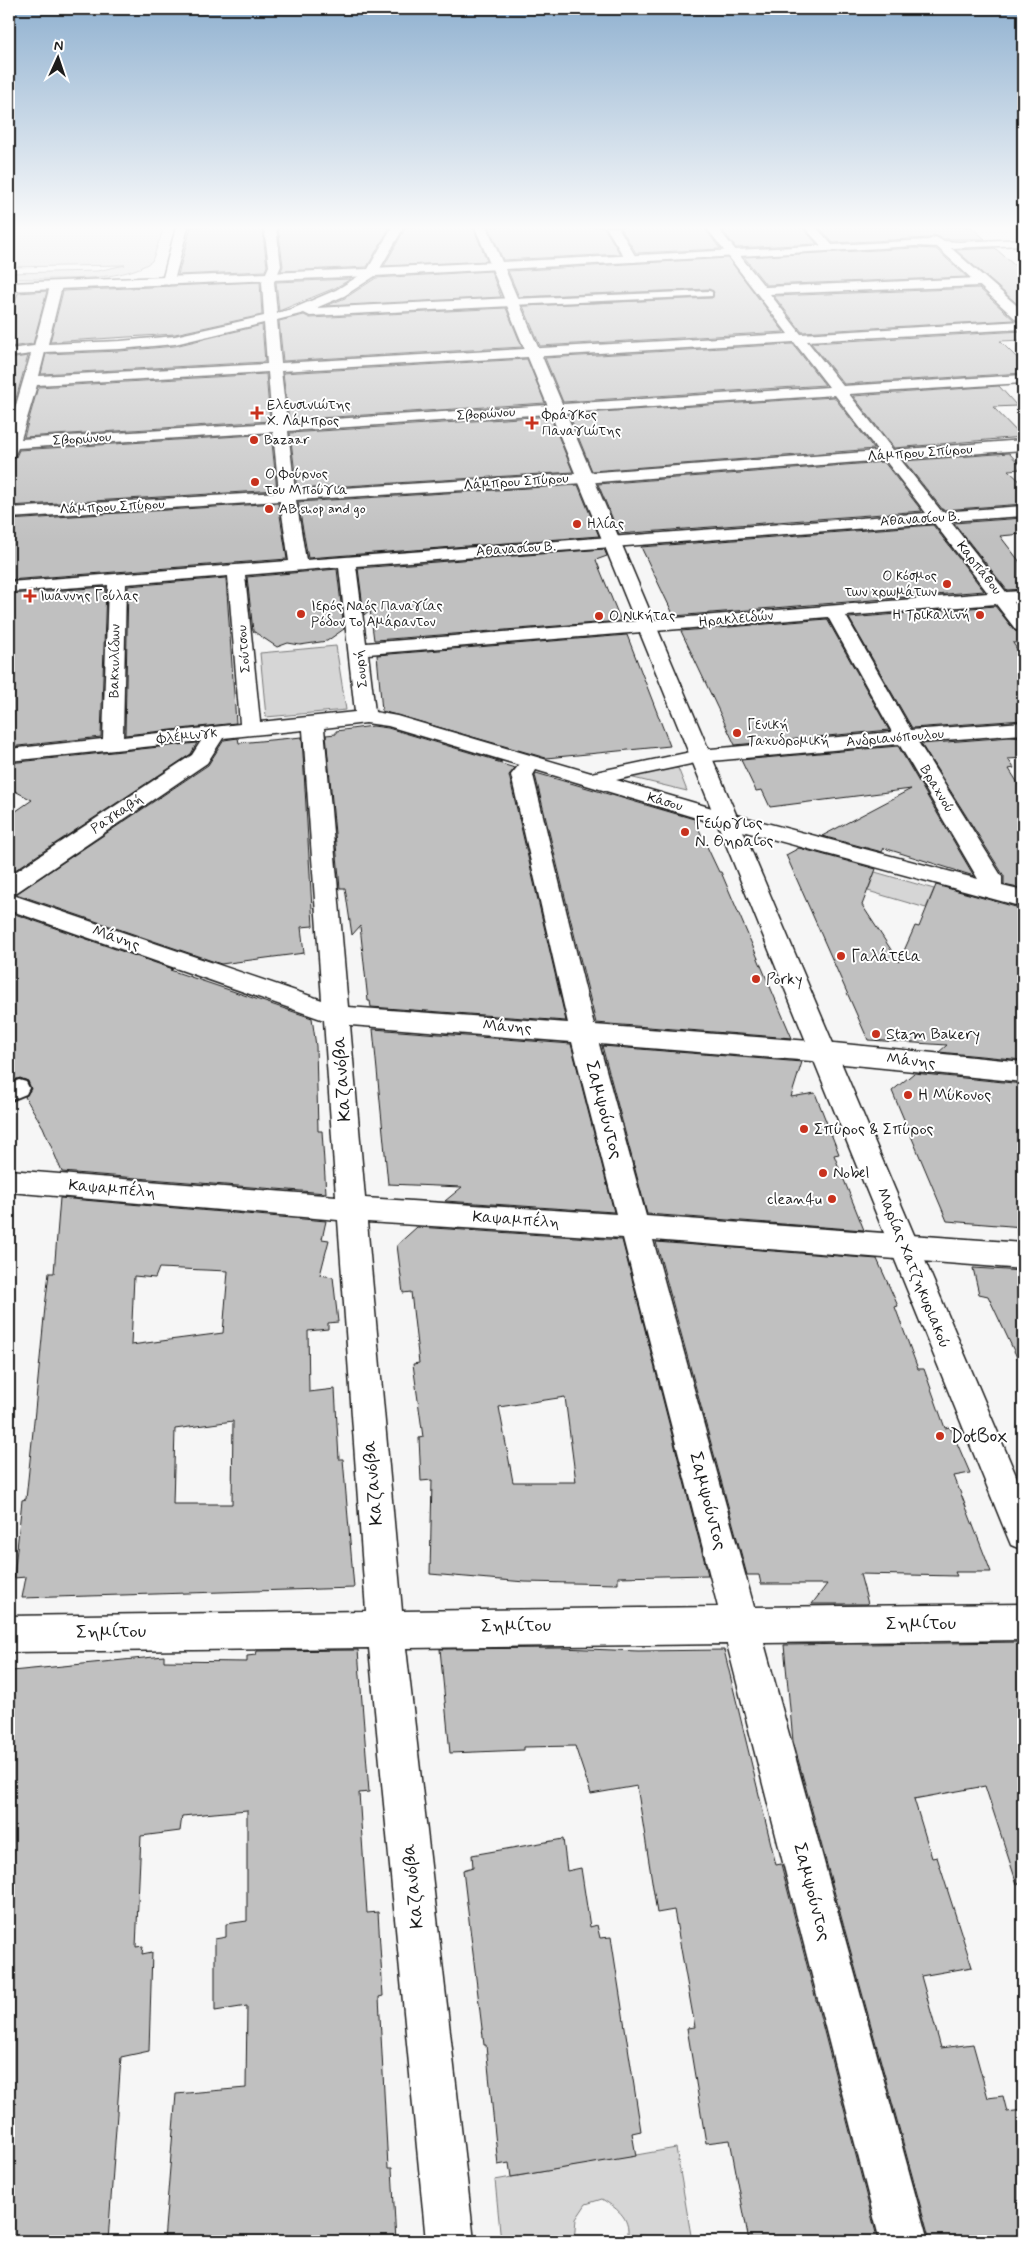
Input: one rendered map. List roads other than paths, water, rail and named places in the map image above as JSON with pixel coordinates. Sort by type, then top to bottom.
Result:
[{"type":"street","points":[[10,447],[44,332]]},
{"type":"street","points":[[12,352],[40,348],[175,340],[212,332]]},
{"type":"street","points":[[272,332],[279,427],[298,565]]},
{"type":"street","name":"Μαρίας Χατζηκυριακού","points":[[525,332],[1023,1533]]},
{"type":"street","name":"Καρπάθου","points":[[792,332],[1023,626]]},
{"type":"street","points":[[31,381],[893,332]]},
{"type":"street","name":"Σβορώνου","points":[[10,447],[279,427],[1023,379]]},
{"type":"street","points":[[9,398],[26,397]]},
{"type":"street","name":"Λάμπρου Σπύρου","points":[[9,513],[585,478],[1023,446]]},
{"type":"street","name":"Αθανασίου Β.","points":[[9,587],[1023,511]]},
{"type":"street","name":"Σουρή","points":[[347,561],[366,717]]},
{"type":"street","name":"Σούτσου","points":[[236,570],[251,729]]},
{"type":"street","name":"Βακχυλίδων","points":[[113,744],[117,578]]},
{"type":"street","name":"Ηρακλειδών","points":[[358,649],[1023,596]]},
{"type":"street","name":"Βραχνού","points":[[834,611],[905,737],[990,877],[990,890]]},
{"type":"street","name":"Φλέμινγκ","points":[[9,755],[366,717]]},
{"type":"street","name":"Κάσου","points":[[366,717],[390,720],[728,820],[1023,899]]},
{"type":"street","name":"Καζανόβα","points":[[313,723],[385,1628],[450,2241]]},
{"type":"street","name":"Ανδριανόπουλου","points":[[589,780],[700,756],[1023,728]]},
{"type":"street","name":"Ραγκαβή","points":[[9,886],[200,759],[216,733]]},
{"type":"street","name":"Σαμψούντος","points":[[531,762],[522,775],[583,1033],[904,2241]]},
{"type":"street","name":"Μάνης","points":[[9,902],[337,1015],[824,1052],[1023,1072]]},
{"type":"street","name":"Καψαμπέλη","points":[[9,1180],[351,1209],[636,1227],[1023,1256]]},
{"type":"street","name":"Σημίτου","points":[[9,1634],[385,1628],[1023,1622]]},
{"type":"place","name":"Ελευσινιώτης Χ. Λάμπρος","points":[[257,413]]},
{"type":"place","name":"Φράγκος Παναγιώτης","points":[[532,423]]},
{"type":"place","name":"Bazaar","points":[[254,440]]},
{"type":"place","name":"Ο Φούρνος του Μπούγια","points":[[255,482]]},
{"type":"place","name":"AB shop and go","points":[[269,509]]},
{"type":"place","name":"Ηλίας","points":[[577,524]]},
{"type":"place","name":"Ο κόσμος των χρωμάτων","points":[[947,584]]},
{"type":"place","name":"Ιωάννης Γούλας","points":[[30,596]]},
{"type":"place","name":"Ιερός Ναός Παναγίας Ρόδον το Αμάραντον","points":[[301,614]]},
{"type":"place","name":"Η Τρικαλινή","points":[[980,615]]},
{"type":"place","name":"Ο Νικήτας","points":[[599,616]]},
{"type":"place","name":"Γενική Ταχυδρομική","points":[[737,733]]},
{"type":"place","name":"Γεώργιος Ν. Θηραίος","points":[[685,832]]},
{"type":"place","name":"Γαλάτεια","points":[[841,956]]},
{"type":"place","name":"Porky","points":[[756,979]]},
{"type":"place","name":"Stam Bakery","points":[[876,1034]]},
{"type":"place","name":"Η Μύκονος","points":[[908,1095]]},
{"type":"place","name":"Σπύρος & Σπύρος","points":[[804,1129]]},
{"type":"place","name":"Nobel","points":[[823,1173]]},
{"type":"place","name":"clean4u","points":[[832,1199]]},
{"type":"place","name":"DotBox","points":[[940,1436]]}]
